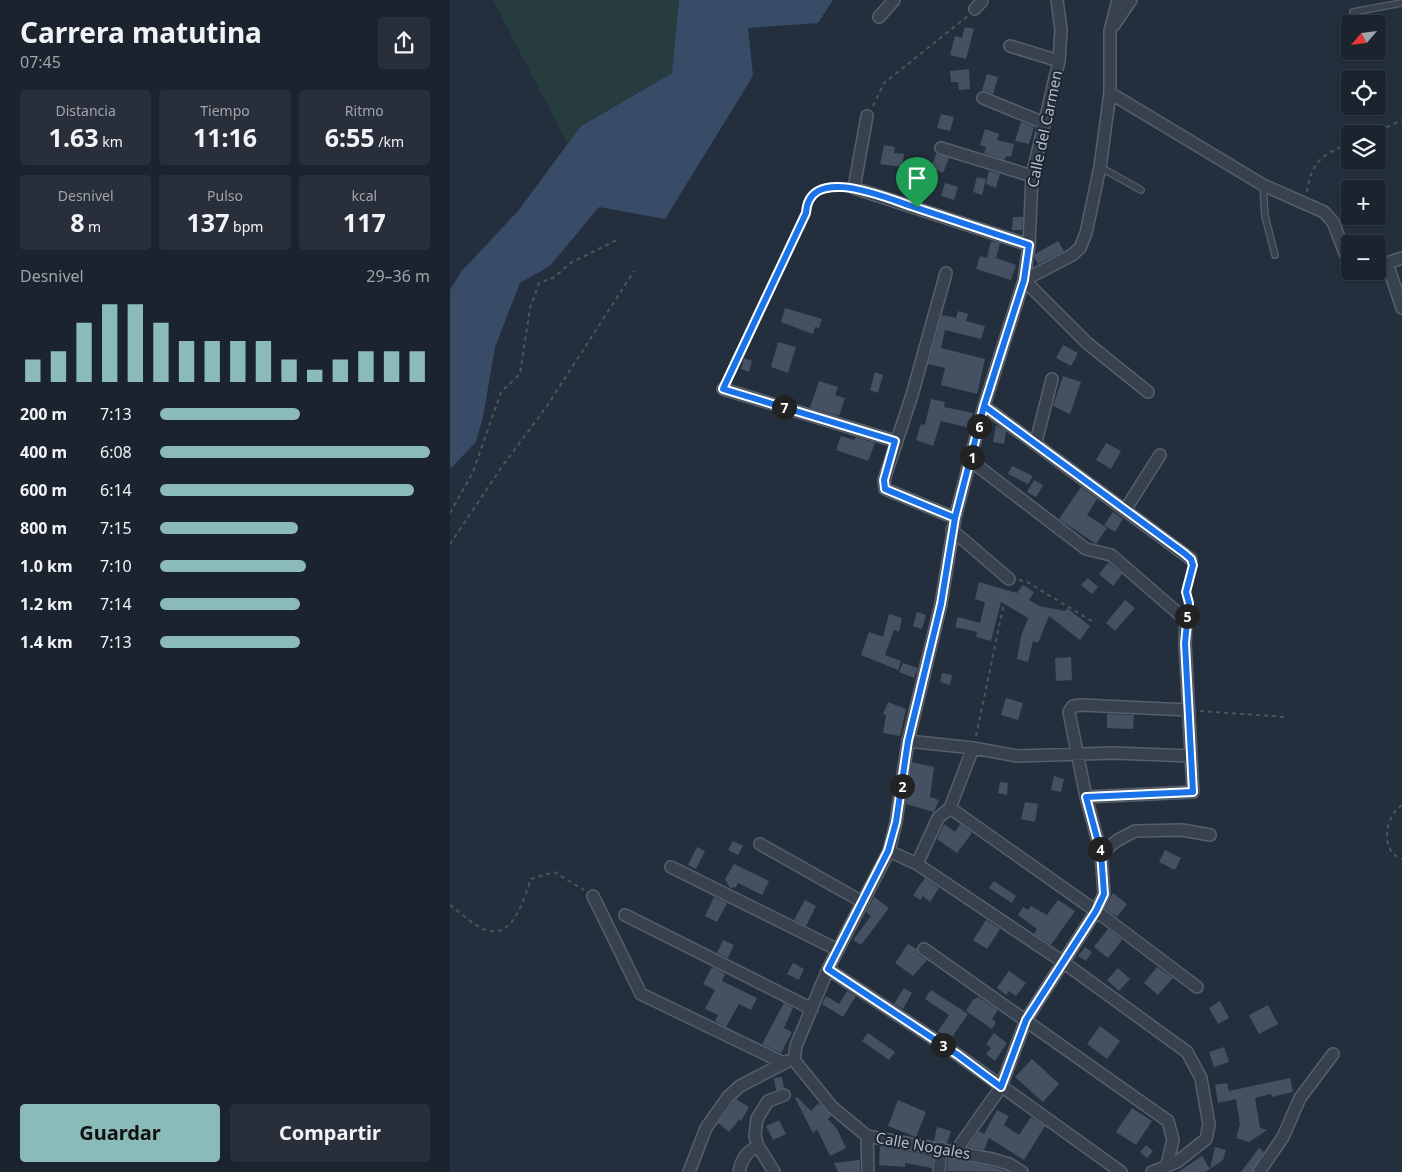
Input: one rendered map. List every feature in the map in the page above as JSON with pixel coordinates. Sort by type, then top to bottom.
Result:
[{"type":"street","points":[[878,17],[894,0]]},
{"type":"street","name":"Calle del Carmen","points":[[789,1061],[828,969],[888,851],[896,822],[908,741],[941,604],[952,530],[984,406],[1024,280],[1029,245],[1032,176],[1060,61],[1061,30],[1057,0]]},
{"type":"street","points":[[1118,0],[1110,31],[1110,93],[1100,167],[1086,233],[1080,248],[1050,268],[1024,280],[1087,343],[1148,392]]},
{"type":"street","points":[[1110,31],[1131,0]]},
{"type":"street","points":[[1010,46],[1060,61]]},
{"type":"street","points":[[1110,93],[1263,185],[1324,212],[1333,222],[1341,243]]},
{"type":"street","points":[[983,98],[1044,123]]},
{"type":"street","points":[[867,116],[854,188],[1029,245]]},
{"type":"street","points":[[941,148],[1032,176]]},
{"type":"street","points":[[1402,258],[1387,264],[1402,308]]},
{"type":"street","points":[[946,274],[912,395],[895,441],[884,480],[885,489],[955,518]]},
{"type":"street","points":[[1036,442],[1052,379]]},
{"type":"street","points":[[723,389],[895,441]]},
{"type":"street","points":[[984,406],[1036,442],[1191,559]]},
{"type":"street","points":[[1125,510],[1160,455]]},
{"type":"street","points":[[971,461],[1086,549],[1110,555],[1186,620],[1185,643],[1193,792],[1086,797]]},
{"type":"street","points":[[952,530],[1009,579]]},
{"type":"street","points":[[956,1151],[1001,1087],[1026,1020],[1096,911],[1104,894],[1101,853],[1086,797],[1069,712],[1073,706],[1188,710]]},
{"type":"street","points":[[908,741],[973,748],[1018,756],[1078,756],[1114,753],[1191,756]]},
{"type":"street","points":[[917,864],[938,818],[950,808],[973,748]]},
{"type":"street","points":[[950,808],[1096,911],[1197,987]]},
{"type":"street","points":[[1101,853],[1118,840],[1135,831],[1182,830],[1210,835]]},
{"type":"street","points":[[760,844],[861,901]]},
{"type":"street","points":[[888,851],[917,864],[1063,962],[1187,1052],[1201,1078],[1210,1125],[1206,1139],[1177,1162],[1152,1172]]},
{"type":"street","points":[[671,867],[838,950]]},
{"type":"street","points":[[593,896],[641,994],[789,1061]]},
{"type":"street","points":[[625,915],[812,1009]]},
{"type":"street","points":[[924,949],[1168,1121],[1173,1140],[1167,1165]]},
{"type":"street","points":[[828,969],[958,1055],[1121,1172]]},
{"type":"street","points":[[1259,1172],[1283,1137],[1300,1098],[1333,1054]]},
{"type":"street","points":[[689,1172],[706,1128],[728,1098],[740,1086],[789,1061]]},
{"type":"street","name":"Calle Nogales","points":[[789,1061],[832,1107],[867,1136],[956,1151],[1009,1164],[1022,1172]]},
{"type":"street","points":[[774,1172],[758,1146],[755,1136],[757,1119],[768,1101],[784,1095]]},
{"type":"street","points":[[867,1136],[868,1172]]},
{"type":"street","points":[[739,1172],[740,1163],[750,1150],[758,1146]]},
{"type":"street","points":[[939,1172],[941,1148]]},
{"type":"lane","points":[[1352,12],[1402,3]]},
{"type":"lane","points":[[1100,167],[1141,190]]},
{"type":"lane","points":[[1263,185],[1265,216],[1275,254]]},
{"type":"path","points":[[867,116],[884,83],[978,4]]},
{"type":"path","points":[[1386,127],[1402,120]]},
{"type":"path","points":[[1306,205],[1309,175],[1318,160],[1341,147]]},
{"type":"path","points":[[723,389],[806,213],[807,204],[814,194],[827,188],[854,188]]},
{"type":"path","points":[[450,513],[473,472],[501,392],[520,374],[530,308],[539,283],[553,278],[572,262],[617,240]]},
{"type":"path","points":[[450,544],[501,468],[547,406],[634,271]]},
{"type":"path","points":[[1186,620],[1189,603],[1186,592],[1193,565],[1191,559]]},
{"type":"path","points":[[973,748],[1009,579],[1027,582],[1095,623]]},
{"type":"path","points":[[1188,710],[1285,717]]},
{"type":"path","points":[[1402,805],[1390,819],[1387,838],[1388,848],[1402,859]]},
{"type":"path","points":[[450,905],[486,930],[497,930],[505,928],[514,920],[531,879],[554,872],[593,896]]},
{"type":"green space","points":[[493,0],[679,0],[672,73],[581,125],[568,145]]},
{"type":"water","points":[[679,0],[833,0],[818,23],[748,28],[753,76],[665,219],[599,207],[550,266],[520,283],[495,347],[483,417],[476,442],[450,469],[450,290],[461,272],[518,211],[581,126],[672,73]]},
{"type":"building","points":[[965,27],[974,29],[966,59],[950,55],[955,36],[962,38]]},
{"type":"building","points":[[969,69],[970,89],[959,90],[958,82],[951,82],[950,71]]},
{"type":"building","points":[[987,74],[998,77],[993,94],[982,90]]},
{"type":"building","points":[[941,114],[954,117],[950,131],[937,128]]},
{"type":"building","points":[[1021,122],[1034,127],[1029,144],[1015,141]]},
{"type":"building","points":[[985,129],[999,134],[997,140],[1014,144],[1011,157],[1006,156],[1004,160],[984,153],[986,147],[980,145]]},
{"type":"building","points":[[884,145],[895,147],[894,153],[904,154],[902,167],[880,164]]},
{"type":"building","points":[[936,154],[949,158],[943,173],[931,168]]},
{"type":"building","points":[[989,171],[1000,174],[996,188],[986,184]]},
{"type":"building","points":[[977,177],[986,179],[982,195],[973,192]]},
{"type":"building","points":[[945,183],[958,187],[954,200],[941,196]]},
{"type":"building","points":[[1013,217],[1023,217],[1022,230],[1012,230]]},
{"type":"building","points":[[991,241],[1000,243],[996,258],[1016,265],[1011,280],[976,269],[980,256],[987,258]]},
{"type":"building","points":[[1058,241],[1064,251],[1038,264],[1035,254]]},
{"type":"building","points":[[785,308],[822,319],[819,328],[815,327],[813,334],[781,322]]},
{"type":"building","points":[[958,311],[968,314],[966,321],[985,326],[981,339],[945,330],[941,348],[985,359],[977,394],[941,385],[945,368],[928,364],[942,315],[956,318]]},
{"type":"building","points":[[778,342],[796,347],[788,373],[771,367]]},
{"type":"building","points":[[1063,345],[1078,353],[1071,366],[1056,358]]},
{"type":"building","points":[[744,358],[752,361],[749,372],[741,369]]},
{"type":"building","points":[[875,372],[883,375],[878,393],[870,390]]},
{"type":"building","points":[[1063,376],[1081,382],[1070,414],[1053,406]]},
{"type":"building","points":[[819,381],[838,387],[835,395],[845,398],[839,416],[810,408]]},
{"type":"building","points":[[931,399],[945,402],[944,407],[973,413],[970,428],[941,421],[933,446],[916,440],[921,424],[925,425]]},
{"type":"building","points":[[996,425],[1006,431],[1004,444],[993,442]]},
{"type":"building","points":[[841,436],[854,440],[856,437],[875,443],[868,461],[836,450]]},
{"type":"building","points":[[1106,443],[1121,451],[1111,469],[1096,460]]},
{"type":"building","points":[[1012,466],[1033,476],[1028,484],[1008,474]]},
{"type":"building","points":[[1034,480],[1043,485],[1036,497],[1027,492]]},
{"type":"building","points":[[1081,487],[1097,499],[1087,515],[1107,528],[1096,544],[1059,519]]},
{"type":"building","points":[[1113,512],[1123,519],[1115,532],[1104,525]]},
{"type":"building","points":[[1108,563],[1122,574],[1113,586],[1099,574]]},
{"type":"building","points":[[1088,578],[1098,587],[1092,594],[1081,585]]},
{"type":"building","points":[[979,582],[1017,593],[1023,585],[1034,592],[1029,600],[1039,606],[1065,611],[1067,608],[1090,626],[1080,640],[1049,616],[1038,643],[1033,641],[1028,662],[1017,659],[1021,636],[1028,618],[1001,602],[991,641],[976,637],[977,632],[955,627],[958,617],[980,623],[985,602],[975,599]]},
{"type":"building","points":[[1125,600],[1135,608],[1115,631],[1106,623]]},
{"type":"building","points":[[917,612],[926,615],[922,629],[913,626]]},
{"type":"building","points":[[889,614],[902,618],[899,632],[894,630],[885,655],[901,661],[898,670],[861,655],[869,632],[883,637]]},
{"type":"building","points":[[1071,657],[1072,680],[1056,681],[1055,658]]},
{"type":"building","points":[[903,663],[918,668],[914,678],[899,672]]},
{"type":"building","points":[[942,673],[952,675],[950,685],[940,682]]},
{"type":"building","points":[[1006,698],[1023,703],[1018,720],[1001,715]]},
{"type":"building","points":[[888,702],[906,709],[900,736],[883,733],[886,715],[883,714]]},
{"type":"building","points":[[1107,714],[1134,715],[1133,729],[1107,728]]},
{"type":"building","points":[[912,762],[934,767],[930,797],[939,800],[934,812],[906,804]]},
{"type":"building","points":[[1054,776],[1064,779],[1061,792],[1051,790]]},
{"type":"building","points":[[1000,782],[1008,783],[1007,795],[998,793]]},
{"type":"building","points":[[1025,802],[1038,804],[1035,822],[1021,819]]},
{"type":"building","points":[[944,824],[955,832],[960,824],[972,833],[957,853],[937,839]]},
{"type":"building","points":[[733,841],[743,846],[738,855],[728,850]]},
{"type":"building","points":[[697,847],[705,851],[696,869],[688,865]]},
{"type":"building","points":[[1165,850],[1181,858],[1175,870],[1159,862]]},
{"type":"building","points":[[734,864],[769,881],[762,895],[738,883],[736,887],[730,888],[725,879]]},
{"type":"building","points":[[925,878],[939,888],[930,902],[923,896],[920,900],[913,895]]},
{"type":"building","points":[[994,881],[1016,896],[1012,903],[989,888]]},
{"type":"building","points":[[1113,893],[1127,904],[1117,917],[1105,909]]},
{"type":"building","points":[[714,897],[727,903],[717,922],[705,916]]},
{"type":"building","points":[[874,897],[889,908],[861,945],[853,940],[871,916],[866,912]]},
{"type":"building","points":[[805,900],[816,906],[806,926],[794,920]]},
{"type":"building","points":[[1058,900],[1075,911],[1051,945],[1034,934],[1037,929],[1018,915],[1023,907],[1028,910],[1031,906],[1047,915]]},
{"type":"building","points":[[986,920],[1000,929],[987,949],[973,940]]},
{"type":"building","points":[[1108,929],[1122,940],[1108,958],[1094,947]]},
{"type":"building","points":[[723,940],[734,945],[728,958],[717,953]]},
{"type":"building","points":[[908,944],[917,949],[919,955],[927,960],[913,976],[895,963]]},
{"type":"building","points":[[1085,947],[1092,952],[1086,961],[1078,956]]},
{"type":"building","points":[[793,963],[804,969],[799,980],[787,974]]},
{"type":"building","points":[[712,967],[725,974],[722,981],[757,998],[751,1010],[739,1004],[726,1027],[715,1021],[718,1015],[705,1009],[715,990],[703,984]]},
{"type":"building","points":[[1157,967],[1173,978],[1158,995],[1144,983]]},
{"type":"building","points":[[1118,968],[1130,979],[1119,991],[1107,980]]},
{"type":"building","points":[[1009,971],[1026,983],[1016,996],[1009,991],[1006,995],[997,988]]},
{"type":"building","points":[[904,988],[912,993],[903,1009],[894,1004]]},
{"type":"building","points":[[931,990],[968,1014],[950,1040],[938,1031],[949,1015],[925,999]]},
{"type":"building","points":[[847,991],[856,996],[843,1017],[822,1004],[826,996],[839,1004]]},
{"type":"building","points":[[978,997],[998,1010],[992,1019],[996,1022],[992,1029],[966,1011],[972,1001]]},
{"type":"building","points":[[1220,1001],[1229,1018],[1218,1024],[1209,1008]]},
{"type":"building","points":[[784,1003],[793,1008],[784,1028],[792,1032],[781,1053],[762,1044]]},
{"type":"building","points":[[1268,1005],[1278,1024],[1259,1034],[1249,1015]]},
{"type":"building","points":[[1100,1026],[1120,1041],[1107,1059],[1087,1044]]},
{"type":"building","points":[[868,1033],[895,1052],[889,1060],[862,1041]]},
{"type":"building","points":[[994,1033],[1007,1043],[995,1061],[986,1054],[991,1048],[986,1044]]},
{"type":"building","points":[[1224,1047],[1229,1062],[1214,1067],[1209,1052]]},
{"type":"building","points":[[1032,1059],[1059,1084],[1043,1102],[1015,1077]]},
{"type":"building","points":[[782,1077],[784,1088],[776,1090],[774,1078]]},
{"type":"building","points":[[1290,1078],[1293,1092],[1272,1097],[1271,1094],[1255,1098],[1260,1128],[1267,1130],[1249,1142],[1236,1138],[1240,1124],[1236,1099],[1218,1103],[1215,1085],[1227,1083],[1229,1091]]},
{"type":"building","points":[[797,1097],[811,1111],[819,1103],[831,1116],[828,1119],[837,1129],[846,1148],[830,1156],[817,1129],[813,1133],[795,1098]]},
{"type":"building","points":[[736,1099],[749,1107],[741,1121],[739,1120],[729,1132],[718,1123]]},
{"type":"building","points":[[898,1100],[926,1112],[916,1137],[888,1126]]},
{"type":"building","points":[[1132,1108],[1152,1121],[1136,1145],[1116,1132]]},
{"type":"building","points":[[997,1110],[1009,1116],[1004,1125],[1019,1135],[1031,1117],[1045,1126],[1024,1160],[989,1138],[984,1150],[968,1147],[979,1131],[984,1134]]},
{"type":"building","points":[[779,1120],[786,1134],[773,1140],[766,1126]]},
{"type":"building","points":[[937,1127],[951,1131],[947,1143],[934,1141]]},
{"type":"building","points":[[1146,1145],[1153,1151],[1147,1158],[1140,1152]]},
{"type":"building","points":[[880,1146],[933,1156],[932,1168],[905,1163],[905,1167],[879,1165]]},
{"type":"building","points":[[1215,1147],[1226,1150],[1223,1160],[1210,1169]]},
{"type":"building","points":[[1259,1148],[1264,1152],[1252,1172],[1241,1172]]},
{"type":"building","points":[[1202,1156],[1210,1169],[1205,1172],[1178,1172]]},
{"type":"building","points":[[948,1158],[990,1166],[1008,1172],[947,1171]]},
{"type":"building","points":[[860,1160],[860,1172],[838,1172],[834,1163]]},
{"type":"route","points":[[917,208],[854,188],[836,186],[814,194],[807,204],[806,213],[723,389],[895,441],[884,480],[885,489],[955,518],[984,406],[1036,442],[1184,553],[1191,559],[1193,565],[1186,592],[1189,603],[1185,643],[1193,792],[1086,797],[1101,853],[1104,894],[1096,911],[1026,1020],[1001,1087],[958,1055],[828,969],[888,851],[896,822],[908,741],[941,604],[952,530],[971,461],[984,406],[1024,280],[1029,245],[917,208]]}]
